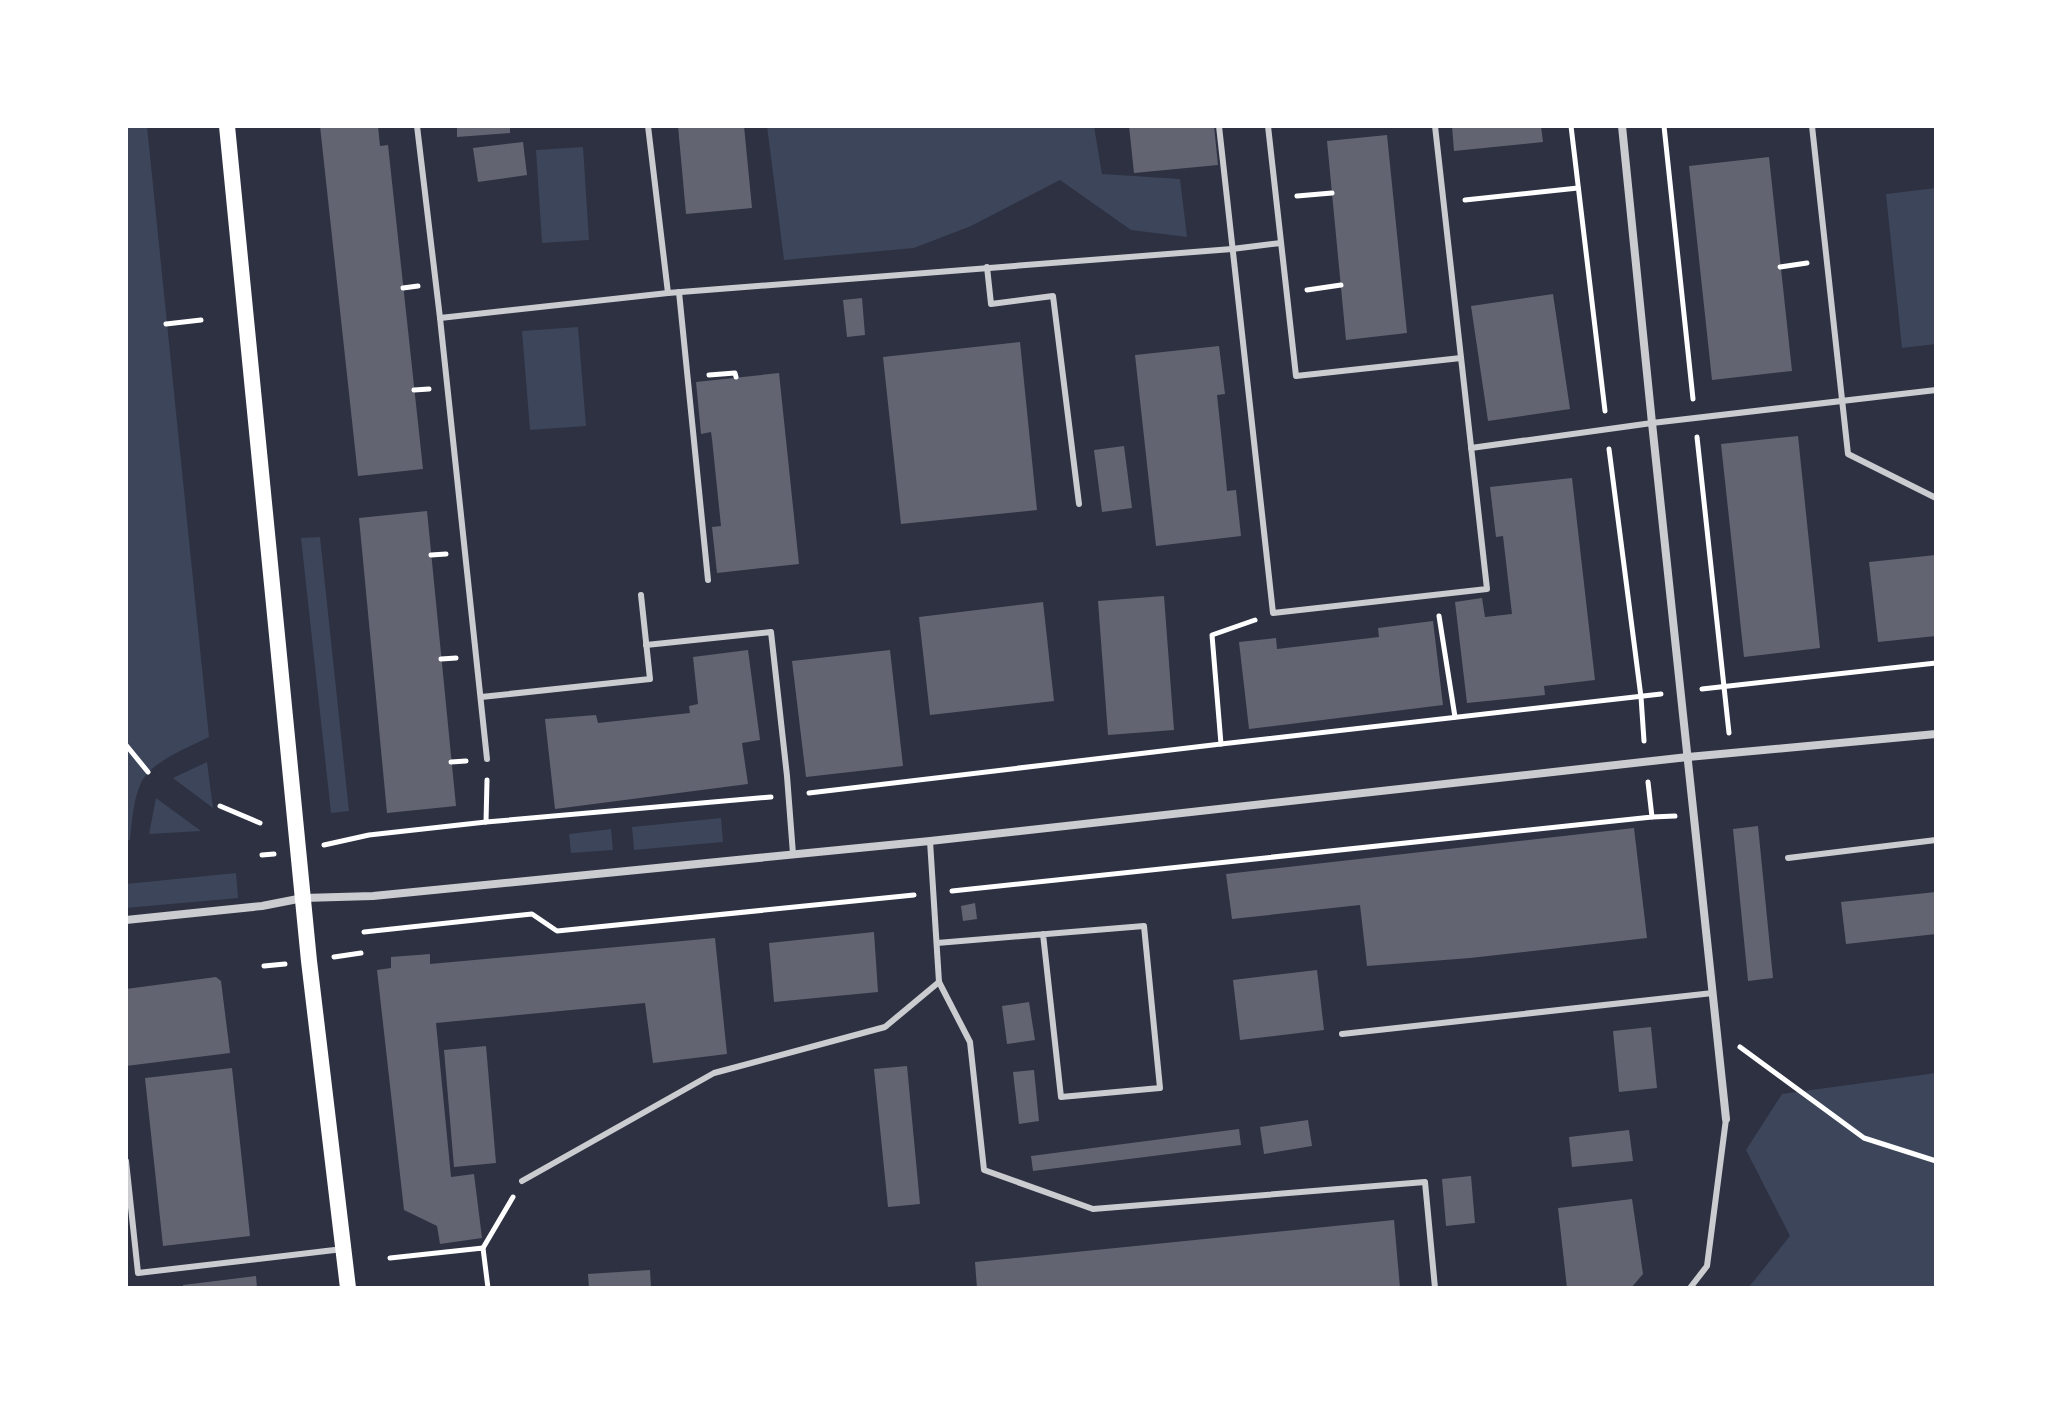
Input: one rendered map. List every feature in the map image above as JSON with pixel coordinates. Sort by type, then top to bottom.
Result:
[{"type":"main road","points":[[227,126],[298,850],[348,1288]]},
{"type":"street","points":[[1622,126],[1726,1119]]},
{"type":"street","points":[[126,920],[262,906],[303,898],[373,896],[930,841],[1688,757],[1936,734]]},
{"type":"lane","points":[[417,126],[487,759]]},
{"type":"lane","points":[[648,126],[668,293]]},
{"type":"lane","points":[[1219,126],[1273,613],[1487,589],[1435,126]]},
{"type":"lane","points":[[1268,126],[1296,376],[1461,358]]},
{"type":"lane","points":[[1812,126],[1848,454],[1936,498]]},
{"type":"lane","points":[[440,318],[679,292],[1281,243]]},
{"type":"lane","points":[[987,267],[991,304],[1053,296],[1079,504]]},
{"type":"lane","points":[[679,292],[708,580]]},
{"type":"lane","points":[[1471,448],[1652,423],[1936,390]]},
{"type":"lane","points":[[481,697],[650,679],[641,595]]},
{"type":"lane","points":[[646,645],[771,632],[793,854]]},
{"type":"lane","points":[[1788,858],[1936,840]]},
{"type":"lane","points":[[930,841],[939,982],[970,1042],[984,1170],[1093,1209],[1425,1182],[1435,1288]]},
{"type":"lane","points":[[937,943],[1043,934],[1144,926],[1160,1088],[1061,1097],[1043,934]]},
{"type":"lane","points":[[522,1181],[714,1073],[885,1027],[939,982]]},
{"type":"lane","points":[[1342,1034],[1713,993]]},
{"type":"lane","points":[[1690,1288],[1707,1266],[1726,1119]]},
{"type":"lane","points":[[126,1161],[138,1273],[343,1249]]},
{"type":"path","points":[[1444,203],[1578,188]]},
{"type":"path","points":[[1277,198],[1332,193]]},
{"type":"path","points":[[1287,293],[1341,285]]},
{"type":"path","points":[[166,324],[201,320]]},
{"type":"path","points":[[1436,595],[1455,717]]},
{"type":"path","points":[[1221,744],[1212,635],[1273,613]]},
{"type":"path","points":[[262,855],[369,835],[788,796],[1936,663]]},
{"type":"path","points":[[126,745],[148,772]]},
{"type":"path","points":[[486,822],[487,759]]},
{"type":"path","points":[[364,932],[532,914],[557,931],[1652,817],[1646,762]]},
{"type":"path","points":[[220,806],[260,823]]},
{"type":"path","points":[[1717,1030],[1864,1138],[1936,1161]]},
{"type":"path","points":[[488,1288],[483,1248],[522,1181]]},
{"type":"path","points":[[390,1258],[483,1248]]},
{"type":"shaded area","points":[[126,126],[147,126],[209,737],[171,756],[146,775],[136,797],[130,840],[126,841]]},
{"type":"shaded area","points":[[767,126],[1094,126],[1102,174],[1180,179],[1187,237],[1131,230],[1060,180],[971,226],[914,248],[784,260]]},
{"type":"shaded area","points":[[583,147],[589,240],[542,243],[536,150]]},
{"type":"shaded area","points":[[1936,188],[1936,344],[1902,348],[1886,194]]},
{"type":"shaded area","points":[[578,327],[586,426],[530,430],[522,331]]},
{"type":"shaded area","points":[[320,537],[349,811],[331,813],[301,538]]},
{"type":"shaded area","points":[[207,762],[213,808],[173,778]]},
{"type":"shaded area","points":[[156,798],[201,831],[149,834]]},
{"type":"shaded area","points":[[721,818],[723,842],[634,850],[632,827]]},
{"type":"shaded area","points":[[611,829],[613,850],[571,853],[569,834]]},
{"type":"shaded area","points":[[236,873],[238,898],[126,908],[126,884]]},
{"type":"shaded area","points":[[1936,1073],[1936,1288],[1748,1288],[1790,1236],[1746,1150],[1782,1094]]},
{"type":"building","points":[[320,126],[378,126],[380,146],[388,145],[423,469],[358,476]]},
{"type":"building","points":[[457,126],[510,126],[510,133],[457,137]]},
{"type":"building","points":[[678,126],[744,126],[752,208],[686,214]]},
{"type":"building","points":[[1129,126],[1214,126],[1218,165],[1134,173]]},
{"type":"building","points":[[1452,126],[1541,126],[1543,142],[1454,151]]},
{"type":"building","points":[[1387,135],[1407,333],[1346,340],[1327,141]]},
{"type":"building","points":[[523,142],[527,175],[478,182],[473,148]]},
{"type":"building","points":[[1769,157],[1792,371],[1712,380],[1689,166]]},
{"type":"building","points":[[1553,294],[1570,409],[1488,421],[1471,306]]},
{"type":"building","points":[[862,298],[865,335],[847,337],[843,300]]},
{"type":"building","points":[[1020,342],[1037,510],[901,524],[883,357]]},
{"type":"building","points":[[1219,346],[1225,394],[1217,395],[1227,491],[1236,490],[1241,536],[1156,546],[1135,355]]},
{"type":"building","points":[[779,373],[799,564],[717,573],[712,527],[721,526],[712,439],[711,432],[701,434],[696,382]]},
{"type":"building","points":[[1798,436],[1820,648],[1744,657],[1721,444]]},
{"type":"building","points":[[1124,446],[1132,508],[1102,512],[1094,450]]},
{"type":"building","points":[[1572,478],[1595,680],[1544,686],[1545,695],[1467,703],[1455,602],[1482,598],[1485,617],[1512,614],[1503,536],[1496,537],[1490,487]]},
{"type":"building","points":[[427,511],[456,806],[387,813],[359,518]]},
{"type":"building","points":[[1936,555],[1936,636],[1878,642],[1869,562]]},
{"type":"building","points":[[1164,596],[1174,730],[1108,735],[1098,601]]},
{"type":"building","points":[[1043,602],[1054,701],[930,715],[919,617]]},
{"type":"building","points":[[1433,621],[1443,705],[1249,729],[1239,642],[1276,638],[1277,649],[1379,637],[1378,628]]},
{"type":"building","points":[[748,650],[760,740],[742,743],[748,784],[555,809],[545,719],[596,715],[598,723],[690,713],[689,706],[698,704],[693,657]]},
{"type":"building","points":[[890,650],[903,766],[806,777],[792,661]]},
{"type":"building","points":[[1758,826],[1773,978],[1748,981],[1733,829]]},
{"type":"building","points":[[1634,828],[1647,938],[1367,966],[1360,905],[1232,919],[1226,874]]},
{"type":"building","points":[[1936,892],[1936,934],[1846,944],[1841,902]]},
{"type":"building","points":[[975,903],[977,919],[963,921],[961,906]]},
{"type":"building","points":[[874,932],[878,992],[774,1002],[769,943]]},
{"type":"building","points":[[715,938],[727,1054],[653,1063],[645,1003],[436,1023],[451,1177],[474,1174],[482,1238],[440,1244],[437,1226],[404,1210],[377,970],[391,968],[391,957],[430,954],[430,964]]},
{"type":"building","points":[[1317,970],[1324,1030],[1240,1040],[1233,980]]},
{"type":"building","points":[[216,977],[221,981],[230,1053],[126,1066],[126,989]]},
{"type":"building","points":[[1029,1002],[1035,1040],[1007,1044],[1002,1006]]},
{"type":"building","points":[[1651,1027],[1657,1088],[1619,1092],[1613,1031]]},
{"type":"building","points":[[486,1046],[496,1163],[454,1167],[444,1050]]},
{"type":"building","points":[[907,1066],[920,1204],[888,1207],[874,1069]]},
{"type":"building","points":[[232,1068],[250,1236],[163,1246],[145,1078]]},
{"type":"building","points":[[1034,1070],[1039,1121],[1019,1124],[1013,1072]]},
{"type":"building","points":[[1308,1120],[1312,1146],[1264,1154],[1260,1127]]},
{"type":"building","points":[[1239,1129],[1241,1145],[1033,1171],[1031,1156]]},
{"type":"building","points":[[1629,1130],[1633,1161],[1572,1167],[1569,1137]]},
{"type":"building","points":[[1471,1176],[1475,1223],[1446,1226],[1442,1179]]},
{"type":"building","points":[[1632,1199],[1643,1274],[1631,1288],[1567,1288],[1558,1208]]},
{"type":"building","points":[[1394,1220],[1400,1288],[977,1288],[975,1262]]},
{"type":"building","points":[[650,1270],[651,1288],[589,1288],[588,1274]]},
{"type":"building","points":[[256,1276],[257,1288],[183,1288],[183,1285]]}]
